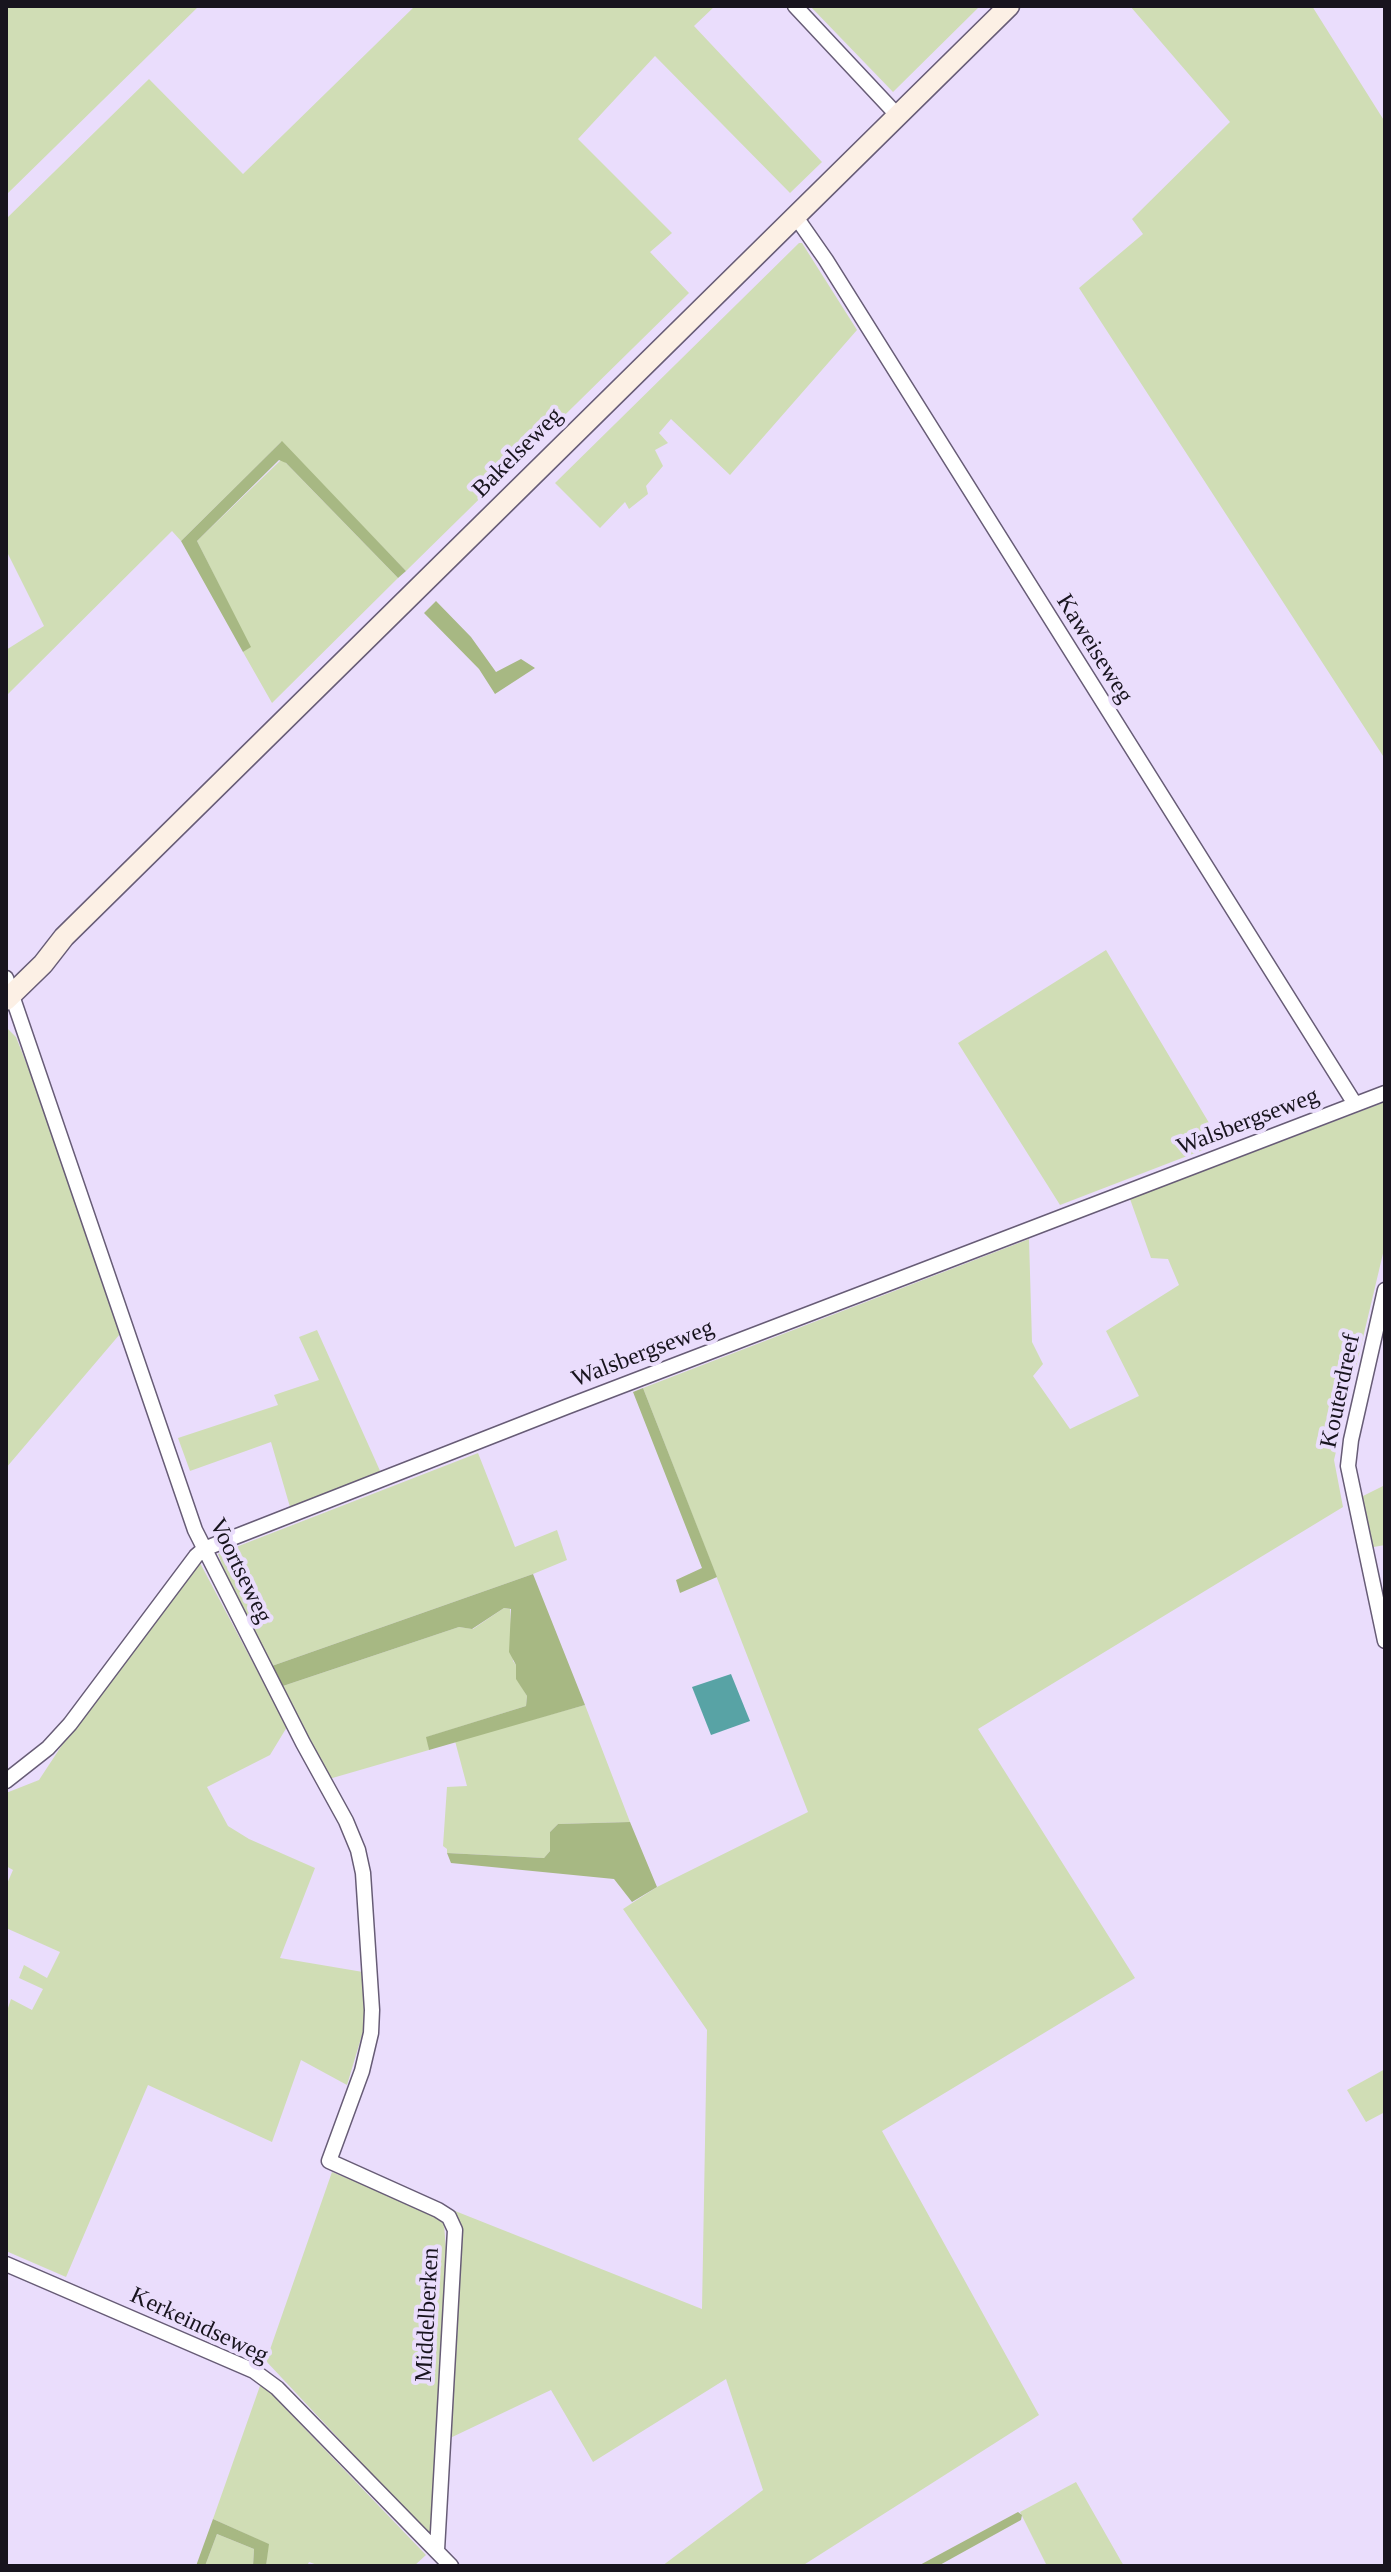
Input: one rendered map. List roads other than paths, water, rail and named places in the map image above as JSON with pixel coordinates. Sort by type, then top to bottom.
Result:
[{"type":"main road","name":"Bakelseweg","points":[[7,988],[35,956],[64,937],[1009,6]]},
{"type":"street","points":[[795,6],[898,116]]},
{"type":"street","name":"Kaweiseweg","points":[[796,217],[1355,1104]]},
{"type":"street","name":"Voortseweg","points":[[7,988],[180,1488],[204,1549],[346,1821],[363,1873],[371,2033],[362,2071],[329,2161]]},
{"type":"street","name":"Walsbergseweg","points":[[6,1781],[48,1748],[70,1724],[204,1549],[1385,1093]]},
{"type":"street","name":"Kouterdreef","points":[[1385,1290],[1351,1440],[1348,1466],[1385,1641]]},
{"type":"street","name":"Middelberken","points":[[329,2161],[438,2210],[449,2217],[455,2230],[437,2550]]},
{"type":"street","name":"Kerkeindseweg","points":[[6,2264],[254,2371],[277,2388],[451,2566]]}]
